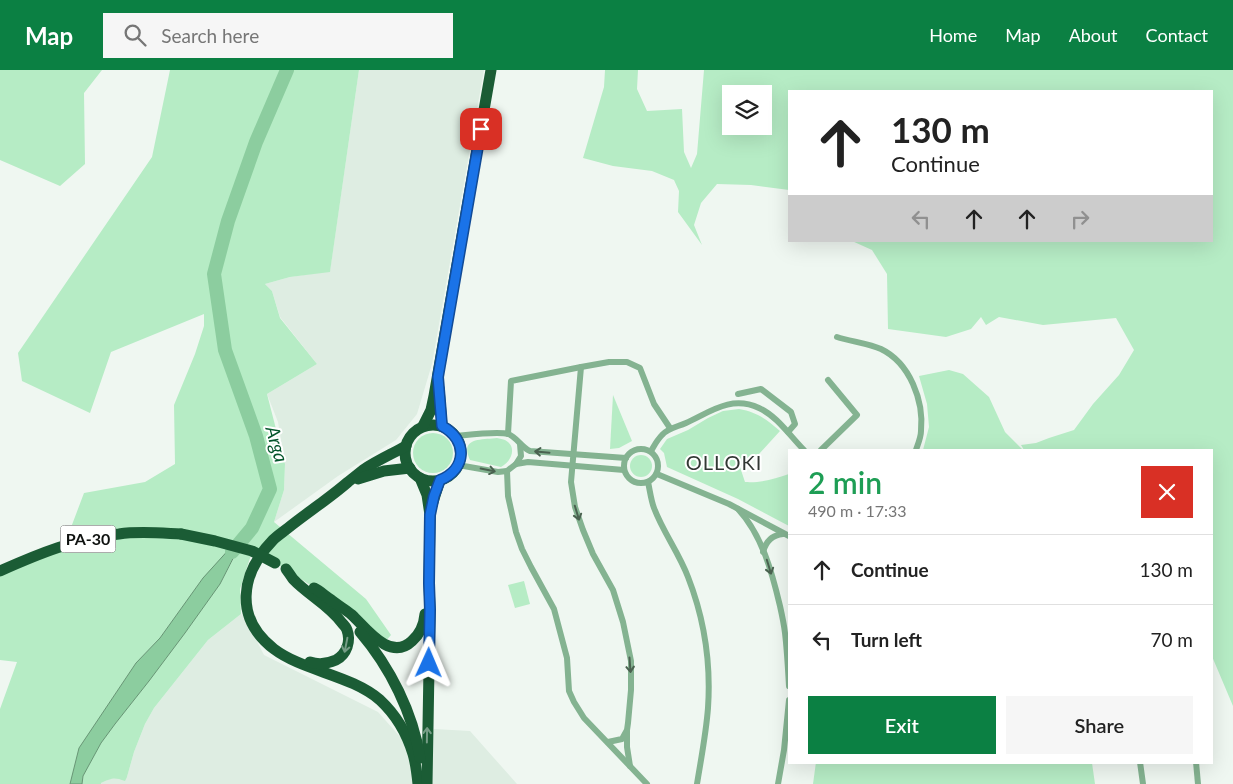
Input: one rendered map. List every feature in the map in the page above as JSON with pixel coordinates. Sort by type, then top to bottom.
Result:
[{"type":"highway","points":[[423,426],[442,426],[450,430],[459,442],[461,458],[458,465],[454,472],[440,480],[433,481],[420,478],[414,474],[406,461],[406,446],[412,434],[423,426],[432,410],[492,70]]},
{"type":"highway","points":[[438,377],[442,426]]},
{"type":"highway","points":[[406,446],[363,470],[274,540],[258,559],[250,576],[245,603],[256,630],[275,650],[291,659],[356,685],[378,698],[396,718],[405,735],[413,754],[419,784]]},
{"type":"highway","points":[[347,483],[370,474],[410,468]]},
{"type":"highway","points":[[420,478],[427,495],[430,515],[426,784]]},
{"type":"highway","points":[[430,515],[440,480]]},
{"type":"highway","name":"PA-30","points":[[0,571],[50,550],[84,540],[119,534],[153,532],[181,534],[215,541],[252,552],[275,563],[330,600],[364,638],[382,662],[398,690],[409,718],[426,784]]},
{"type":"highway","points":[[250,576],[250,604],[252,613],[269,640],[287,652],[313,663],[329,663],[340,658],[344,654],[348,642],[347,630],[337,616],[286,570]]},
{"type":"highway","points":[[330,600],[351,614],[370,634],[383,644],[398,647],[409,644],[418,636],[424,623],[429,583]]},
{"type":"highway","name":"PA-30","points":[[419,784],[420,759]]},
{"type":"street","points":[[837,337],[880,349],[899,363],[911,379],[918,395],[921,416],[921,432],[916,449]]},
{"type":"street","points":[[508,434],[510,382],[609,362],[627,362],[640,368],[654,404],[670,428]]},
{"type":"street","points":[[581,367],[571,482],[575,507],[582,530],[613,590],[625,632],[631,661],[631,690],[627,730],[630,767]]},
{"type":"street","points":[[822,449],[857,414],[828,380]]},
{"type":"street","points":[[738,394],[761,389],[791,412],[795,424],[788,432]]},
{"type":"street","points":[[651,452],[662,435],[670,428],[728,404],[747,404],[767,412],[803,449]]},
{"type":"street","points":[[455,436],[508,434],[530,451],[626,458]]},
{"type":"street","points":[[458,465],[498,472],[507,471],[516,464],[520,456],[520,444]]},
{"type":"street","points":[[640,449],[651,452],[659,464],[657,474],[648,482],[642,483],[631,480],[624,470],[626,458],[634,450],[640,449]]},
{"type":"street","points":[[516,464],[528,462],[624,470]]},
{"type":"street","points":[[507,471],[508,496],[516,532],[528,561],[554,609],[559,626],[567,658],[569,691],[584,718],[647,784]]},
{"type":"street","points":[[657,474],[738,509],[786,535]]},
{"type":"street","points":[[648,482],[655,510],[679,556],[692,589],[700,614],[706,644],[709,679],[708,708],[697,784]]},
{"type":"street","points":[[738,509],[746,517],[756,533],[776,592],[785,631],[788,672]]},
{"type":"street","points":[[763,552],[771,538],[777,534],[786,535]]},
{"type":"street","points":[[778,784],[788,710]]},
{"type":"street","points":[[608,742],[622,739],[627,730]]},
{"type":"street","points":[[1140,764],[1143,784]]},
{"type":"street","points":[[1196,764],[1198,784]]},
{"type":"shaded area","points":[[0,70],[102,70],[84,93],[85,164],[60,186],[0,160]]},
{"type":"shaded area","points":[[170,70],[359,70],[330,272],[290,277],[265,284],[272,291],[280,318],[317,364],[267,394],[285,464],[284,490],[274,522],[366,599],[391,635],[383,644],[319,591],[286,569],[252,552],[240,589],[241,614],[208,640],[154,708],[145,724],[125,781],[113,779],[101,784],[82,784],[83,776],[101,743],[220,584],[239,548],[203,578],[160,638],[136,663],[79,748],[70,784],[0,784],[0,709],[17,662],[0,660],[0,570],[64,546],[84,493],[145,482],[175,464],[174,405],[195,354],[204,326],[204,314],[111,352],[90,413],[22,381],[18,353],[152,157]]},
{"type":"shaded area","points":[[359,70],[484,70],[432,364],[417,414],[396,440],[338,476],[274,522],[284,490],[285,464],[278,422],[267,394],[317,364],[280,317],[272,291],[265,284],[290,277],[330,271]]},
{"type":"shaded area","points":[[605,70],[638,70],[637,89],[647,111],[682,109],[684,152],[691,168],[697,154],[704,70],[1233,70],[1233,706],[1213,659],[1213,449],[1023,449],[1021,445],[1036,443],[1074,430],[1093,404],[1119,375],[1134,350],[1116,318],[1043,325],[999,317],[986,325],[981,317],[971,329],[946,337],[888,329],[887,274],[872,250],[854,242],[1213,242],[1213,90],[788,90],[788,190],[751,185],[717,184],[701,203],[694,225],[702,245],[678,212],[679,191],[674,180],[652,171],[613,166],[583,158],[604,87]]},
{"type":"shaded area","points":[[949,370],[963,374],[989,397],[1005,432],[1022,449],[923,449],[929,427],[927,404],[919,376]]},
{"type":"shaded area","points":[[613,395],[632,441],[619,448],[610,449]]},
{"type":"shaded area","points":[[739,409],[751,412],[780,431],[759,454],[740,467],[745,482],[757,482],[788,474],[788,525],[738,499],[667,467],[664,453],[660,449],[667,439],[723,411]]},
{"type":"shaded area","points":[[437,433],[444,436],[450,442],[453,453],[452,461],[444,470],[437,473],[429,473],[422,470],[414,461],[413,449],[416,442],[425,434]]},
{"type":"shaded area","points":[[497,438],[505,440],[511,446],[512,454],[505,465],[501,467],[470,460],[467,447],[470,443]]},
{"type":"shaded area","points":[[641,455],[649,458],[652,466],[649,474],[641,477],[633,474],[630,466],[633,458]]},
{"type":"shaded area","points":[[243,539],[220,584],[101,743],[83,776],[82,784],[70,784],[79,748],[136,663],[160,638],[203,578],[232,546]]},
{"type":"shaded area","points":[[524,581],[530,604],[515,608],[508,585]]},
{"type":"shaded area","points":[[241,614],[244,616],[264,655],[378,712],[420,759],[434,729],[470,731],[517,784],[101,784],[111,778],[127,777],[134,752],[145,724],[154,708],[208,640]]},
{"type":"shaded area","points":[[816,764],[1092,764],[1095,784],[813,784]]},
{"type":"waterway","name":"Arga","points":[[232,552],[252,528],[270,489],[256,436],[225,350],[214,274],[228,221],[256,142],[287,70]]},
{"type":"district","name":"OLLOKI","points":[[724,463]]},
{"type":"route","points":[[429,663],[430,515],[440,480],[454,472],[461,458],[459,442],[450,430],[442,426],[438,377],[481,129]]}]
